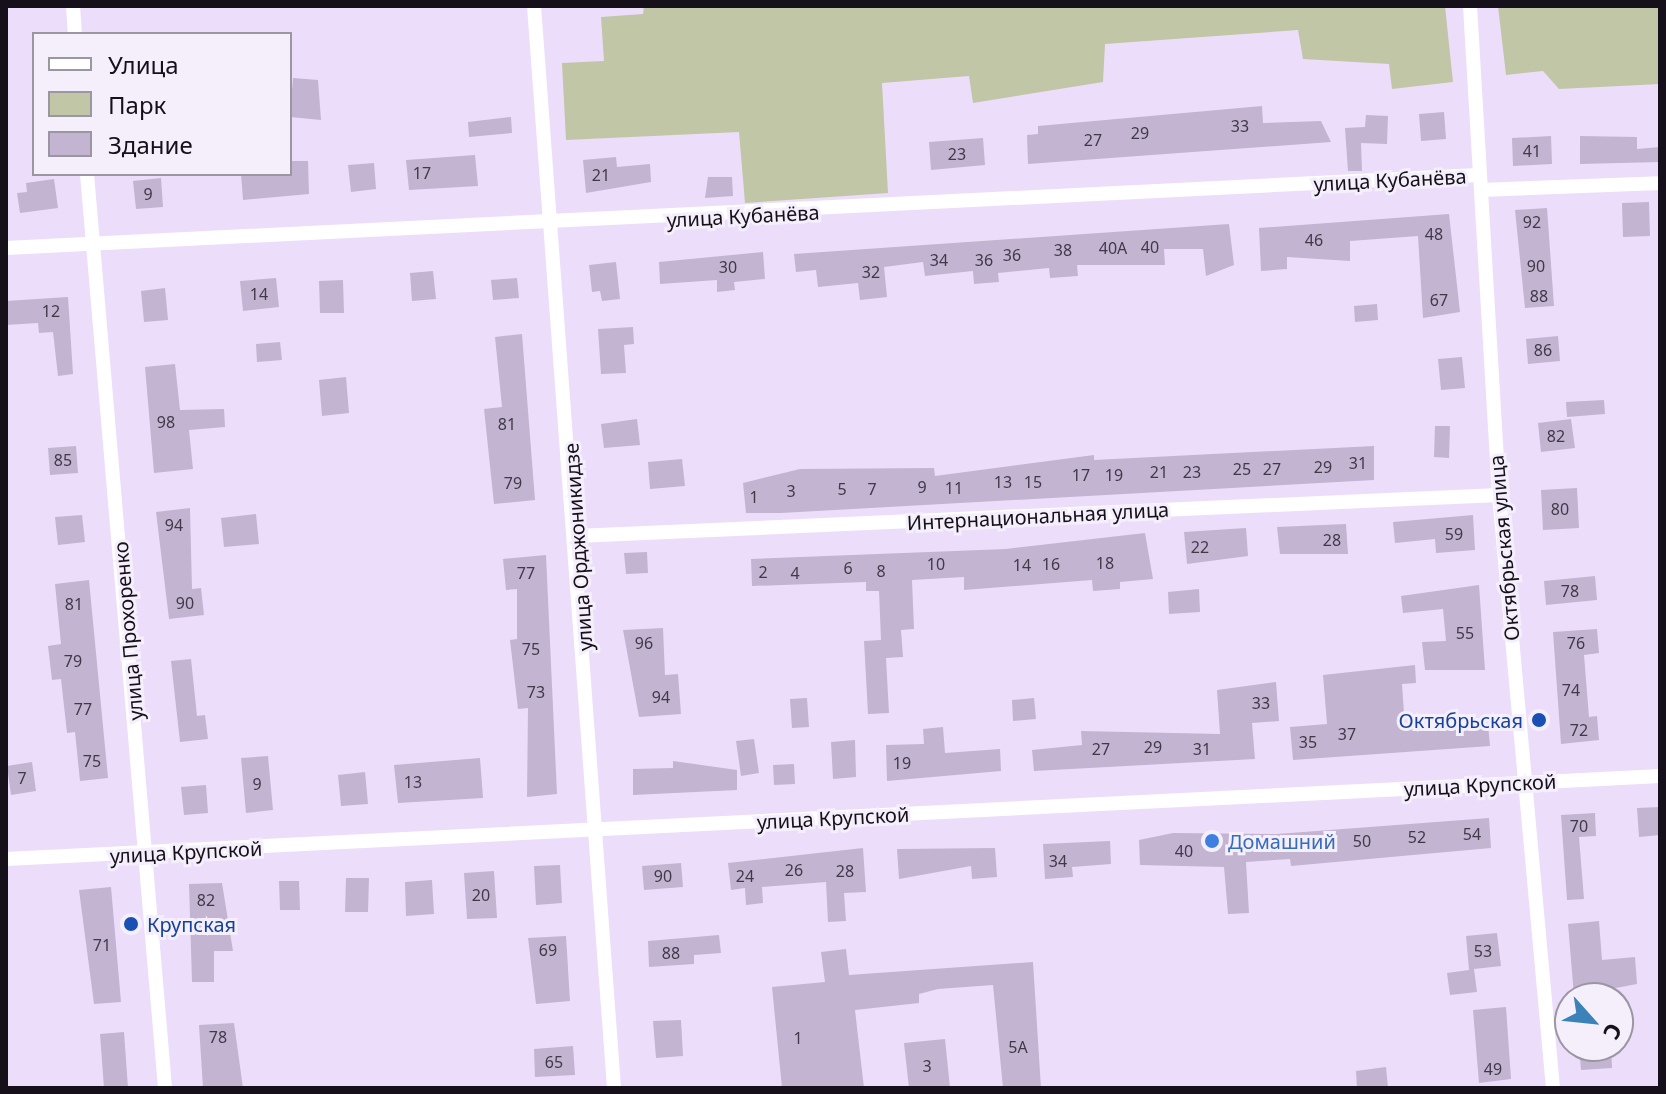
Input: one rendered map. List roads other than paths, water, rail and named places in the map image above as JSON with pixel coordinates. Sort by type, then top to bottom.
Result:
[{"type":"street","points":[[73,6],[75,32]]},
{"type":"street","name":"улица Орджоникидзе","points":[[534,6],[555,226],[599,831],[614,1088]]},
{"type":"street","name":"Октябрьская улица","points":[[1470,6],[1499,495],[1553,1088]]},
{"type":"street","name":"улица Прохоренко","points":[[87,176],[148,854],[165,1088]]},
{"type":"street","name":"улица Кубанёва","points":[[6,248],[93,241],[555,226],[1480,183],[1660,183]]},
{"type":"street","name":"Интернациональная улица","points":[[577,536],[1499,495]]},
{"type":"street","name":"улица Крупской","points":[[6,859],[1660,776]]},
{"type":"place","name":"Октябрьская","points":[[1539,720]]},
{"type":"place","name":"Домашний","points":[[1212,841]]},
{"type":"place","name":"Крупская","points":[[131,924]]}]
